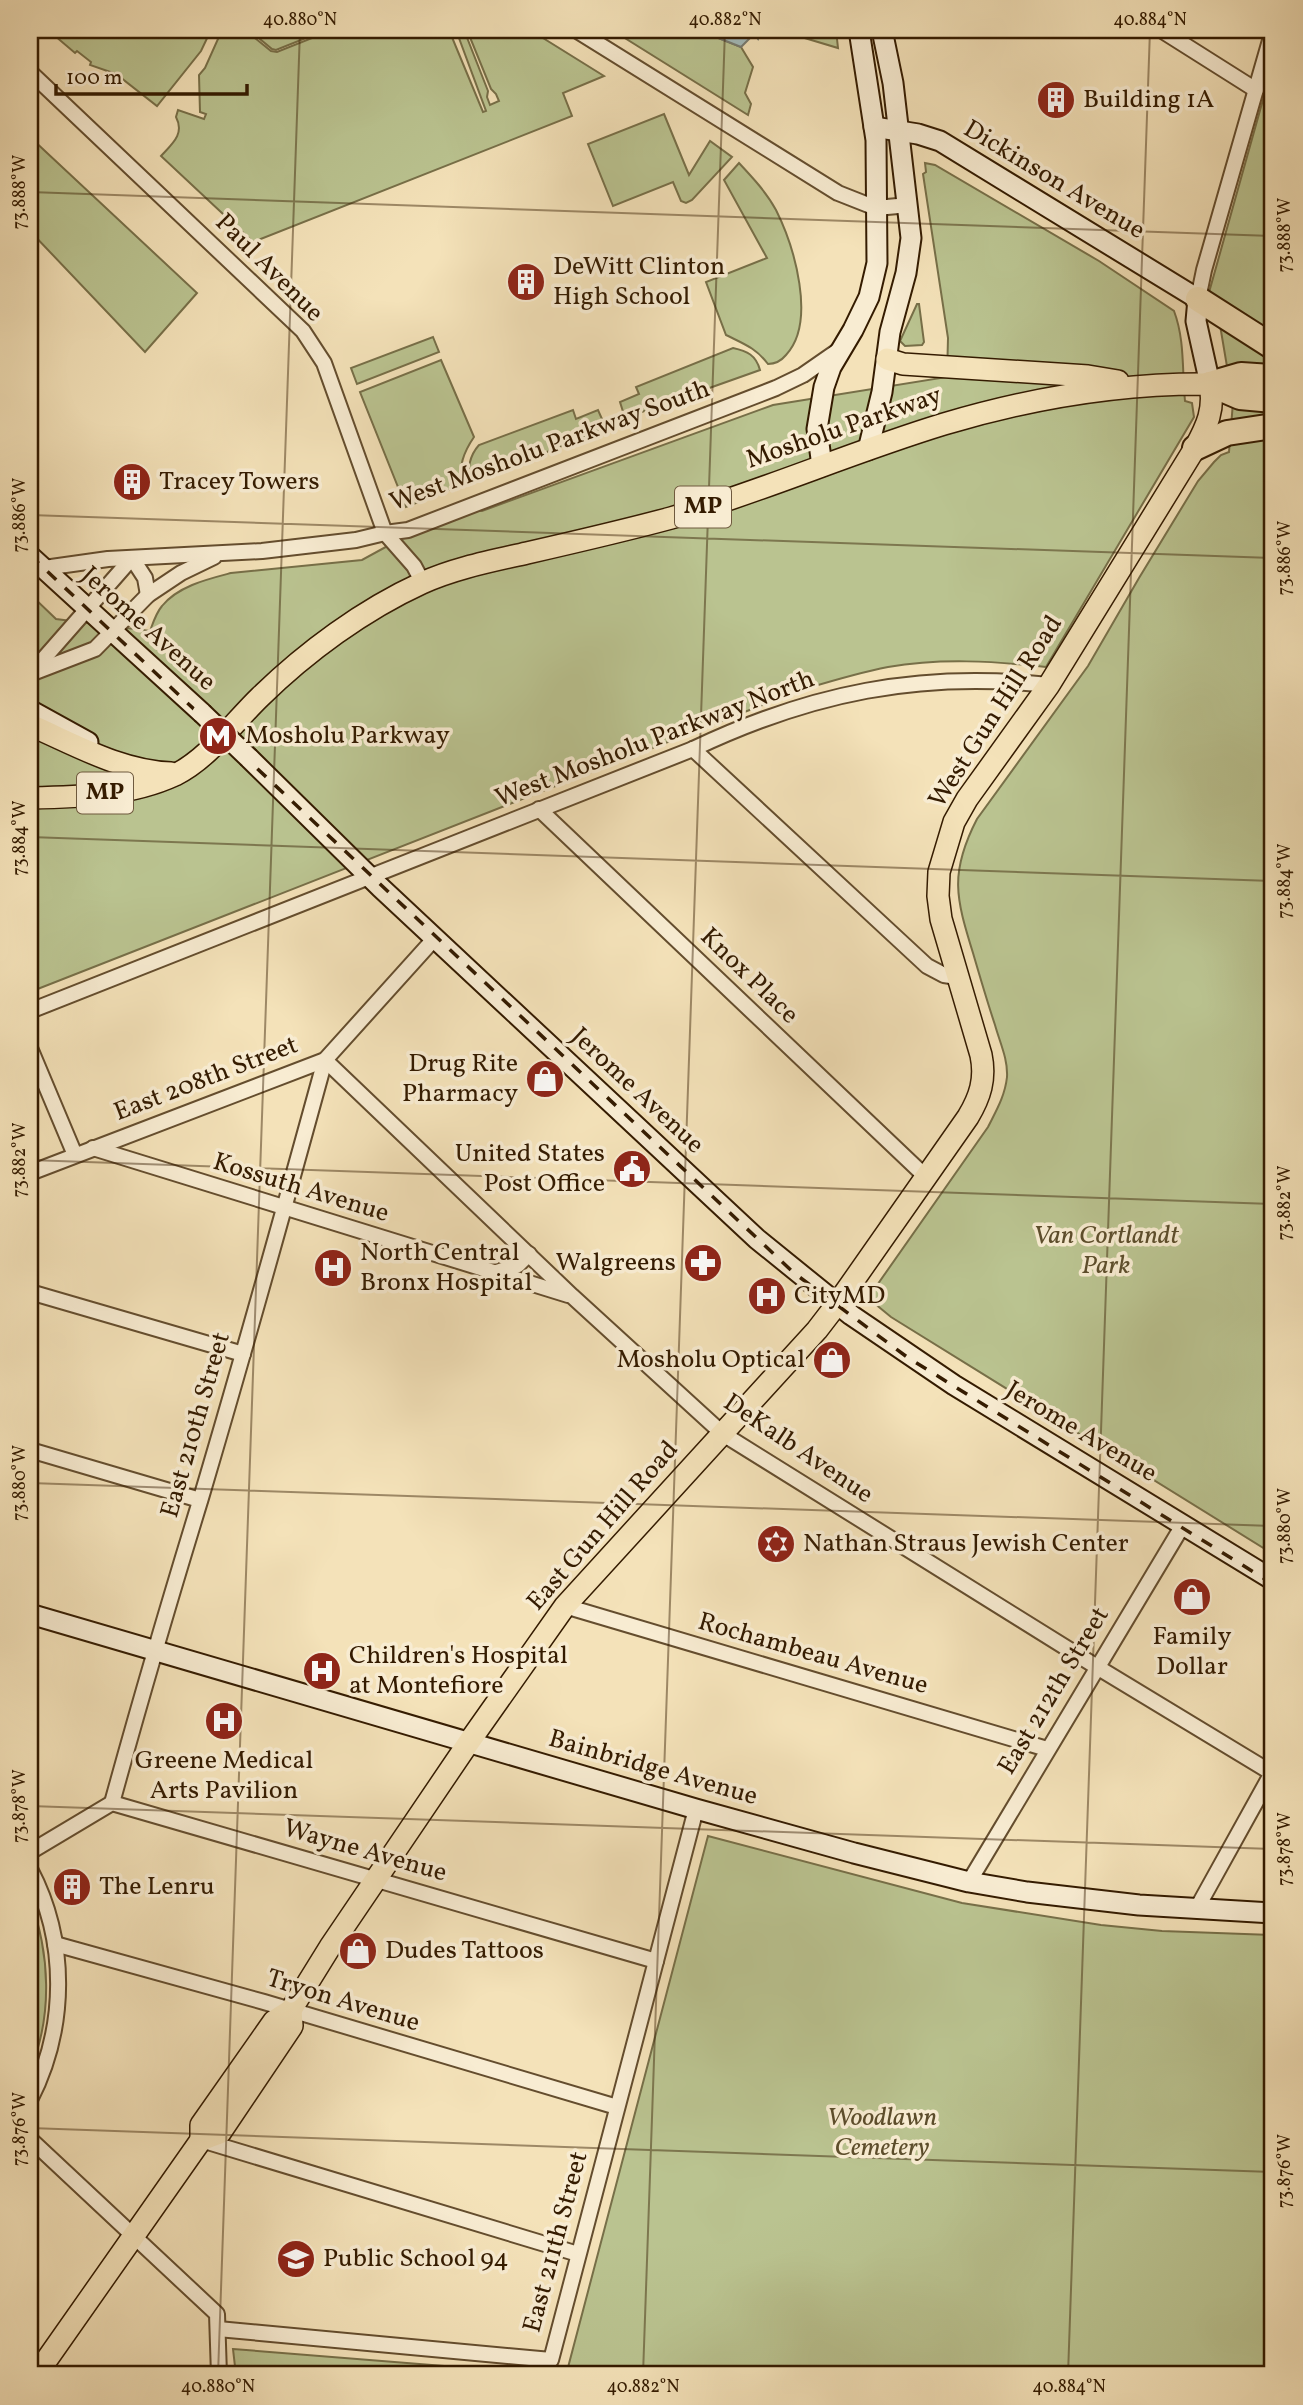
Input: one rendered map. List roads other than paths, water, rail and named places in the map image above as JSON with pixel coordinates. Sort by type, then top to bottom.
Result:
[{"type":"highway","points":[[1198,299],[1273,347]]},
{"type":"highway","name":"Mosholu Parkway","points":[[1210,384],[1241,375],[1273,377]]},
{"type":"highway","name":"Mosholu Parkway","points":[[1210,384],[1240,397],[1273,400]]},
{"type":"highway","points":[[1195,447],[1227,433],[1273,426]]},
{"type":"main road","points":[[822,466],[817,438],[819,410],[827,377],[859,320],[873,284],[877,263],[874,127],[859,30]]},
{"type":"main road","points":[[868,450],[880,405],[890,332],[910,251],[909,205],[893,83],[882,30]]},
{"type":"main road","name":"Dickinson Avenue","points":[[874,127],[929,136],[940,141],[1198,299]]},
{"type":"main road","points":[[1198,299],[1196,321],[1210,384]]},
{"type":"main road","points":[[887,359],[914,365],[1088,376],[1137,385]]},
{"type":"main road","name":"Mosholu Parkway","points":[[30,798],[87,796],[122,791],[177,774],[200,758],[267,690],[314,651],[380,606],[423,583],[479,565],[666,519],[975,415],[1082,392],[1137,385],[1210,384]]},
{"type":"main road","name":"West Gun Hill Road","points":[[837,1304],[968,1117],[983,1082],[981,1055],[941,919],[939,872],[950,833],[967,799],[1049,685],[1195,447],[1211,413],[1213,400],[1210,384]]},
{"type":"main road","name":"Jerome Avenue","points":[[34,565],[202,713],[369,877],[757,1239],[837,1304],[954,1385],[1273,1580]]},
{"type":"main road","points":[[30,710],[103,750],[124,766]]},
{"type":"main road","points":[[30,725],[124,766],[177,774]]},
{"type":"main road","name":"East Gun Hill Road","points":[[36,2375],[201,2140],[220,2133],[292,2026],[292,2010],[330,1947],[565,1606],[723,1434],[837,1304]]},
{"type":"main road","name":"Bainbridge Avenue","points":[[30,1614],[853,1853],[970,1882],[1094,1900],[1196,1910],[1273,1913]]},
{"type":"street","points":[[576,30],[830,189],[876,208],[909,205]]},
{"type":"street","points":[[1161,30],[1256,90]]},
{"type":"street","points":[[1198,299],[1273,30]]},
{"type":"street","name":"Paul Avenue","points":[[30,72],[303,331],[324,363],[385,533],[414,566],[423,583]]},
{"type":"street","name":"West Mosholu Parkway South","points":[[34,565],[218,554],[356,540],[408,530],[761,394],[803,375],[843,347]]},
{"type":"street","name":"West Mosholu Parkway South","points":[[30,673],[94,649],[148,595],[181,573],[218,554]]},
{"type":"street","points":[[30,673],[132,558],[145,578],[148,595]]},
{"type":"street","name":"West Mosholu Parkway North","points":[[30,1011],[693,749],[769,716],[811,702],[855,692],[933,682],[973,680],[1049,685]]},
{"type":"street","points":[[693,749],[927,966],[944,975],[957,977]]},
{"type":"street","name":"Knox Place","points":[[539,809],[926,1177]]},
{"type":"street","name":"East 208th Street","points":[[30,1173],[325,1060],[435,938]]},
{"type":"street","points":[[30,1048],[75,1155]]},
{"type":"street","name":"East 210th Street","points":[[112,1803],[154,1650],[285,1208],[325,1060]]},
{"type":"street","name":"DeKalb Avenue","points":[[325,1060],[572,1296],[723,1434],[1097,1667],[1273,1772]]},
{"type":"street","name":"Kossuth Avenue","points":[[93,1148],[572,1296]]},
{"type":"street","points":[[495,1273],[510,1269],[528,1254]]},
{"type":"street","points":[[30,1292],[243,1354]]},
{"type":"street","points":[[30,1450],[200,1500]]},
{"type":"street","name":"East 212th Street","points":[[970,1882],[1183,1525]]},
{"type":"street","name":"Rochambeau Avenue","points":[[565,1606],[1047,1749]]},
{"type":"street","points":[[1196,1910],[1273,1772]]},
{"type":"street","points":[[30,1852],[112,1803]]},
{"type":"street","name":"Wayne Avenue","points":[[112,1803],[656,1961]]},
{"type":"street","name":"East 211th Street","points":[[218,2329],[551,2360],[696,1808]]},
{"type":"street","points":[[30,1869],[46,1906],[55,1944],[58,1990],[53,2038],[45,2067],[30,2100]]},
{"type":"street","name":"Tryon Avenue","points":[[55,1944],[292,2010],[617,2107]]},
{"type":"street","points":[[30,2139],[217,2314],[219,2375]]},
{"type":"street","points":[[201,2140],[578,2254]]},
{"type":"water","points":[[704,30],[761,30],[758,39],[754,34],[741,47]]},
{"type":"railway","points":[[30,555],[794,1273],[907,1357],[1273,1584]]},
{"type":"place","name":"Building 1A","points":[[1056,100]]},
{"type":"place","name":"DeWitt Clinton High School","points":[[526,282]]},
{"type":"place","name":"Tracey Towers","points":[[132,482]]},
{"type":"place","name":"Mosholu Parkway","points":[[218,736]]},
{"type":"place","name":"Drug Rite Pharmacy","points":[[545,1079]]},
{"type":"place","name":"United States Post Office","points":[[632,1169]]},
{"type":"place","name":"Walgreens","points":[[703,1263]]},
{"type":"place","name":"North Central Bronx Hospital","points":[[333,1268]]},
{"type":"place","name":"CityMD","points":[[767,1296]]},
{"type":"place","name":"Mosholu Optical","points":[[832,1360]]},
{"type":"place","name":"Nathan Straus Jewish Center","points":[[776,1544]]},
{"type":"place","name":"Family Dollar","points":[[1192,1597]]},
{"type":"place","name":"Children's Hospital at Montefiore","points":[[322,1671]]},
{"type":"place","name":"Greene Medical Arts Pavilion","points":[[224,1721]]},
{"type":"place","name":"The Lenru","points":[[72,1887]]},
{"type":"place","name":"Dudes Tattoos","points":[[358,1951]]},
{"type":"place","name":"Public School 94","points":[[296,2259]]},
{"type":"park label","name":"Van Cortlandt Park","points":[[1106,1251]]},
{"type":"park label","name":"Woodlawn Cemetery","points":[[882,2133]]}]
